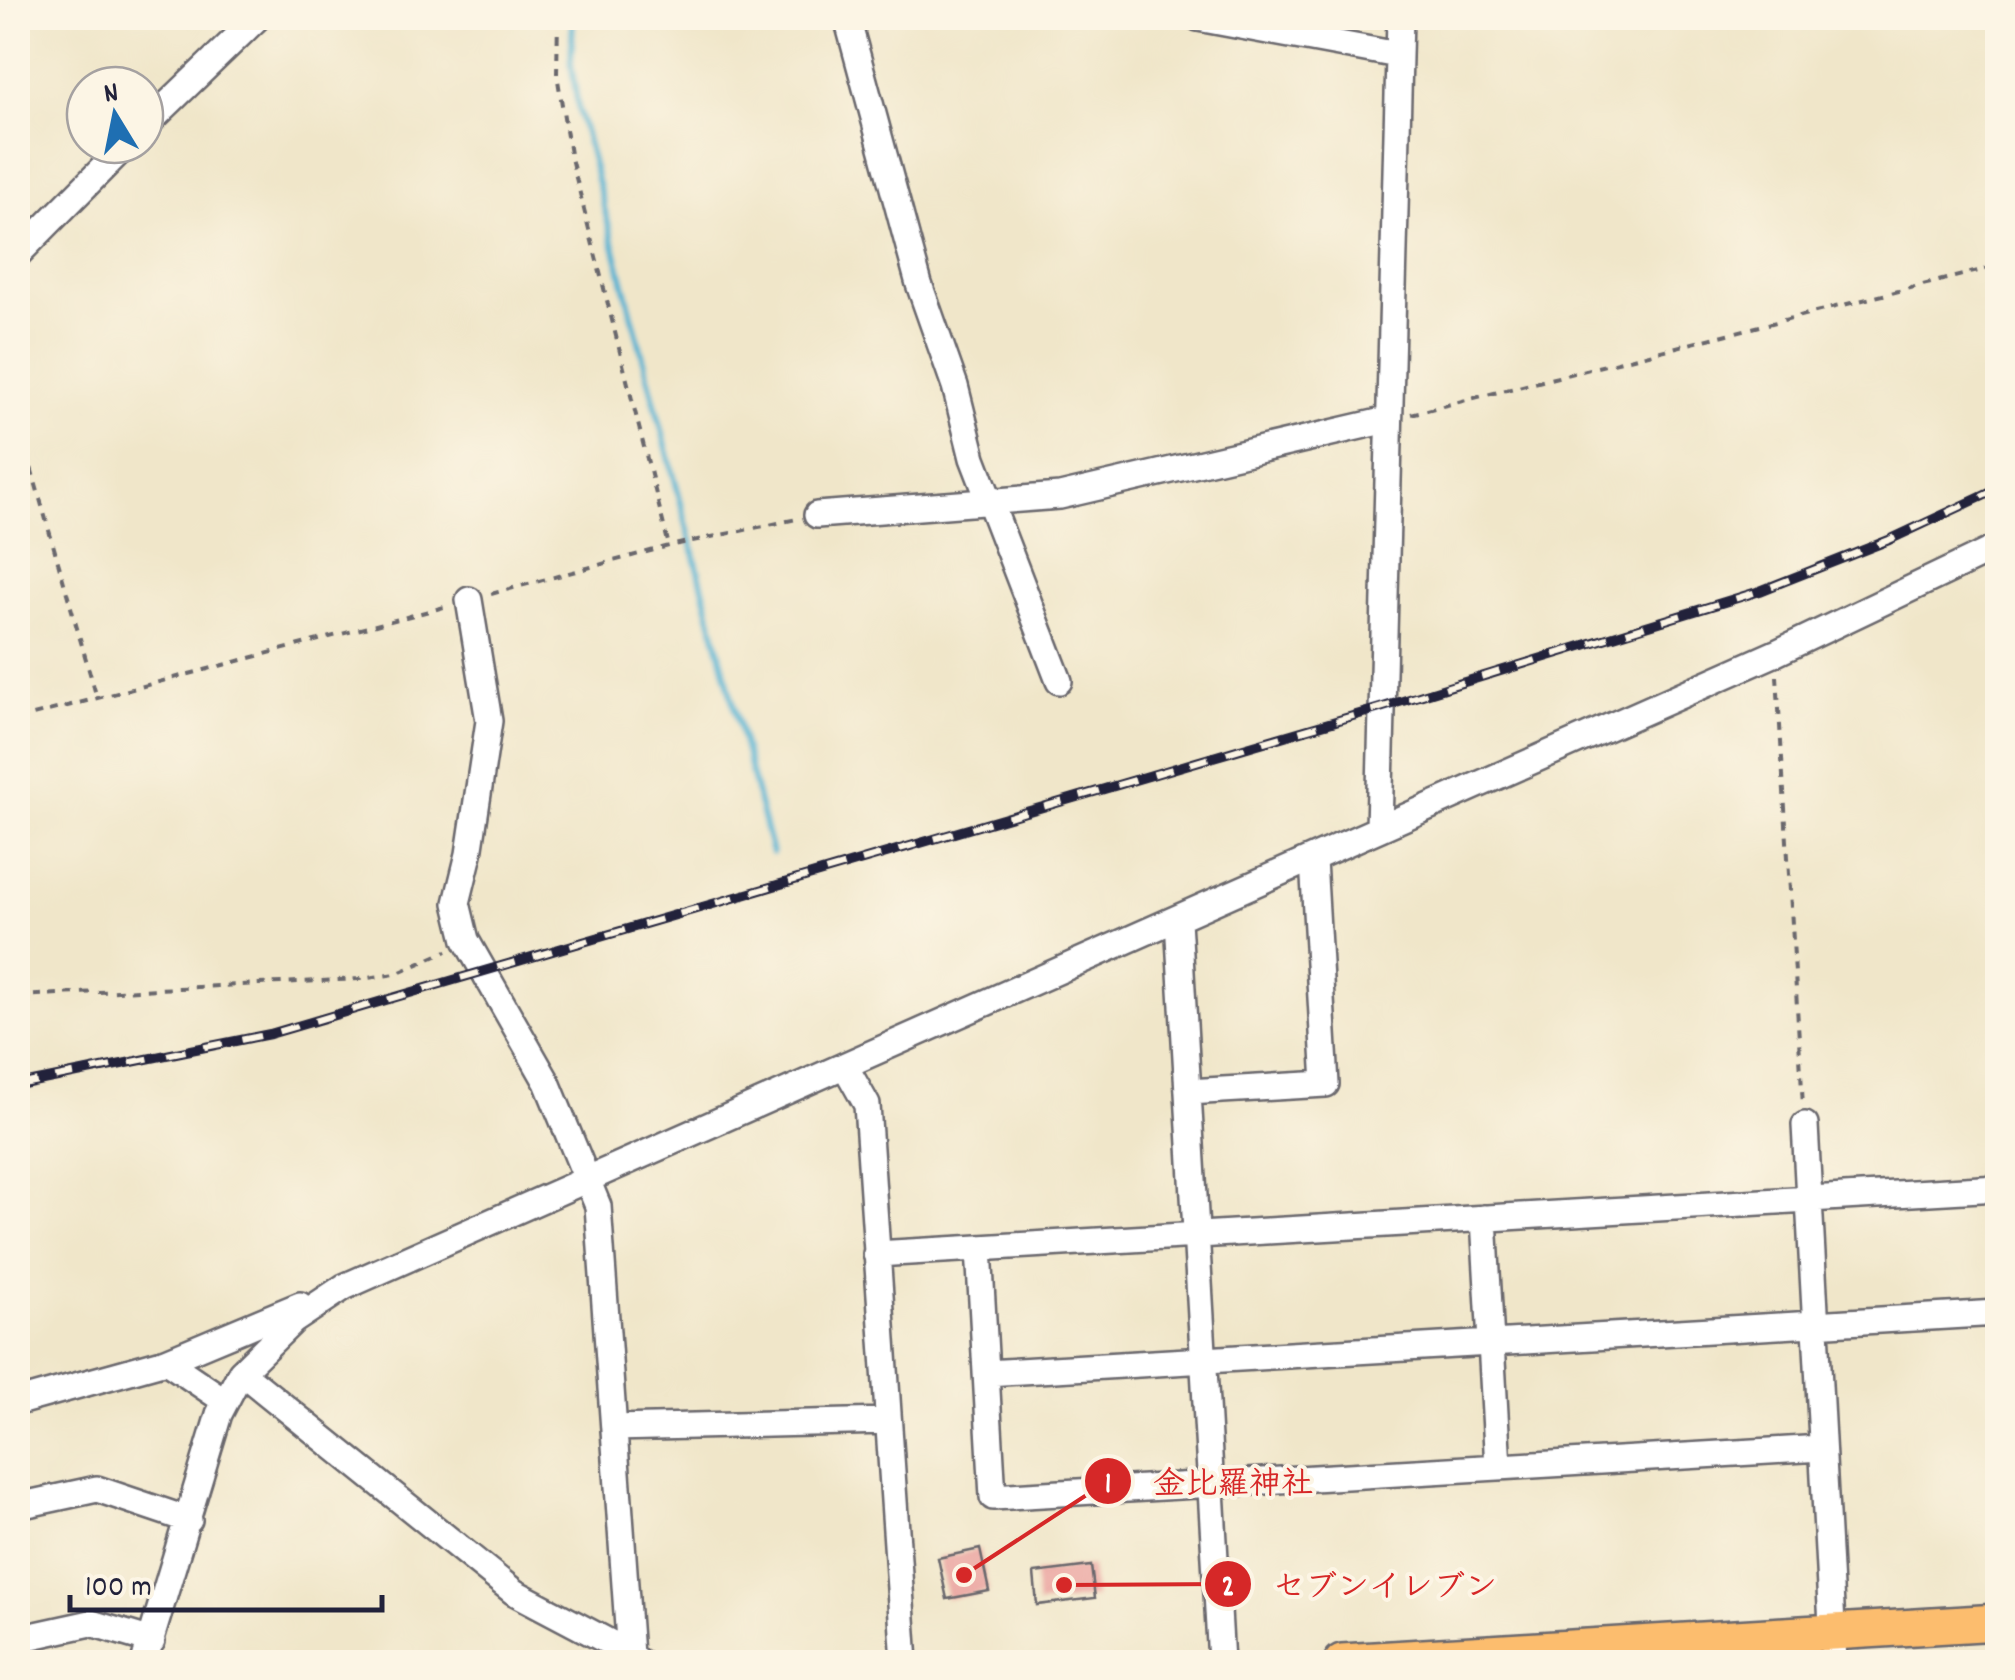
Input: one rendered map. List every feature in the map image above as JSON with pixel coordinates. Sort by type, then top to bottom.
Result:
[{"type":"highway","points":[[1342,1662],[1833,1647],[1998,1622]]},
{"type":"street","points":[[165,107],[257,18]]},
{"type":"street","points":[[847,18],[919,284],[989,504],[1060,680]]},
{"type":"street","points":[[1198,18],[1398,55]]},
{"type":"street","points":[[1380,828],[1387,420],[1400,18]]},
{"type":"street","points":[[18,254],[106,165]]},
{"type":"street","points":[[817,514],[989,504],[1127,484],[1387,420]]},
{"type":"street","points":[[18,1402],[166,1361],[344,1287],[1776,653],[1998,547]]},
{"type":"street","points":[[469,600],[489,721],[469,854],[456,892],[466,940],[547,1082],[583,1179],[598,1206],[634,1659]]},
{"type":"street","points":[[1188,1092],[1326,1084],[1313,860]]},
{"type":"street","points":[[1178,920],[1221,1662]]},
{"type":"street","points":[[846,1066],[868,1105],[905,1662]]},
{"type":"street","points":[[1804,1125],[1833,1647]]},
{"type":"street","points":[[876,1254],[1998,1188]]},
{"type":"street","points":[[1484,1218],[1498,1467]]},
{"type":"street","points":[[978,1248],[993,1497],[1822,1448]]},
{"type":"street","points":[[18,1638],[91,1623],[148,1652],[225,1401],[240,1372],[292,1320],[344,1287]]},
{"type":"street","points":[[986,1373],[1998,1313]]},
{"type":"street","points":[[166,1361],[225,1401]]},
{"type":"street","points":[[240,1372],[514,1592],[634,1659]]},
{"type":"street","points":[[614,1428],[888,1421]]},
{"type":"street","points":[[18,1506],[98,1489],[189,1520]]},
{"type":"path","points":[[558,18],[557,74],[570,154],[669,546]]},
{"type":"path","points":[[1387,420],[1998,266]]},
{"type":"path","points":[[18,422],[97,698]]},
{"type":"path","points":[[18,719],[669,546],[817,514]]},
{"type":"path","points":[[1776,653],[1804,1125]]},
{"type":"path","points":[[18,996],[360,979],[396,974],[466,940]]},
{"type":"building","points":[[980,1549],[989,1591],[947,1599],[938,1558]]},
{"type":"building","points":[[1091,1566],[1095,1598],[1037,1605],[1034,1573]]},
{"type":"waterway","points":[[573,18],[571,63],[578,107],[772,853]]},
{"type":"railway","points":[[18,1085],[270,1034],[1380,708],[1760,591],[1889,540],[1998,489]]},
{"type":"place","name":"金比羅神社","points":[[964,1575]]},
{"type":"place","name":"セブンイレブン","points":[[1064,1585]]}]
